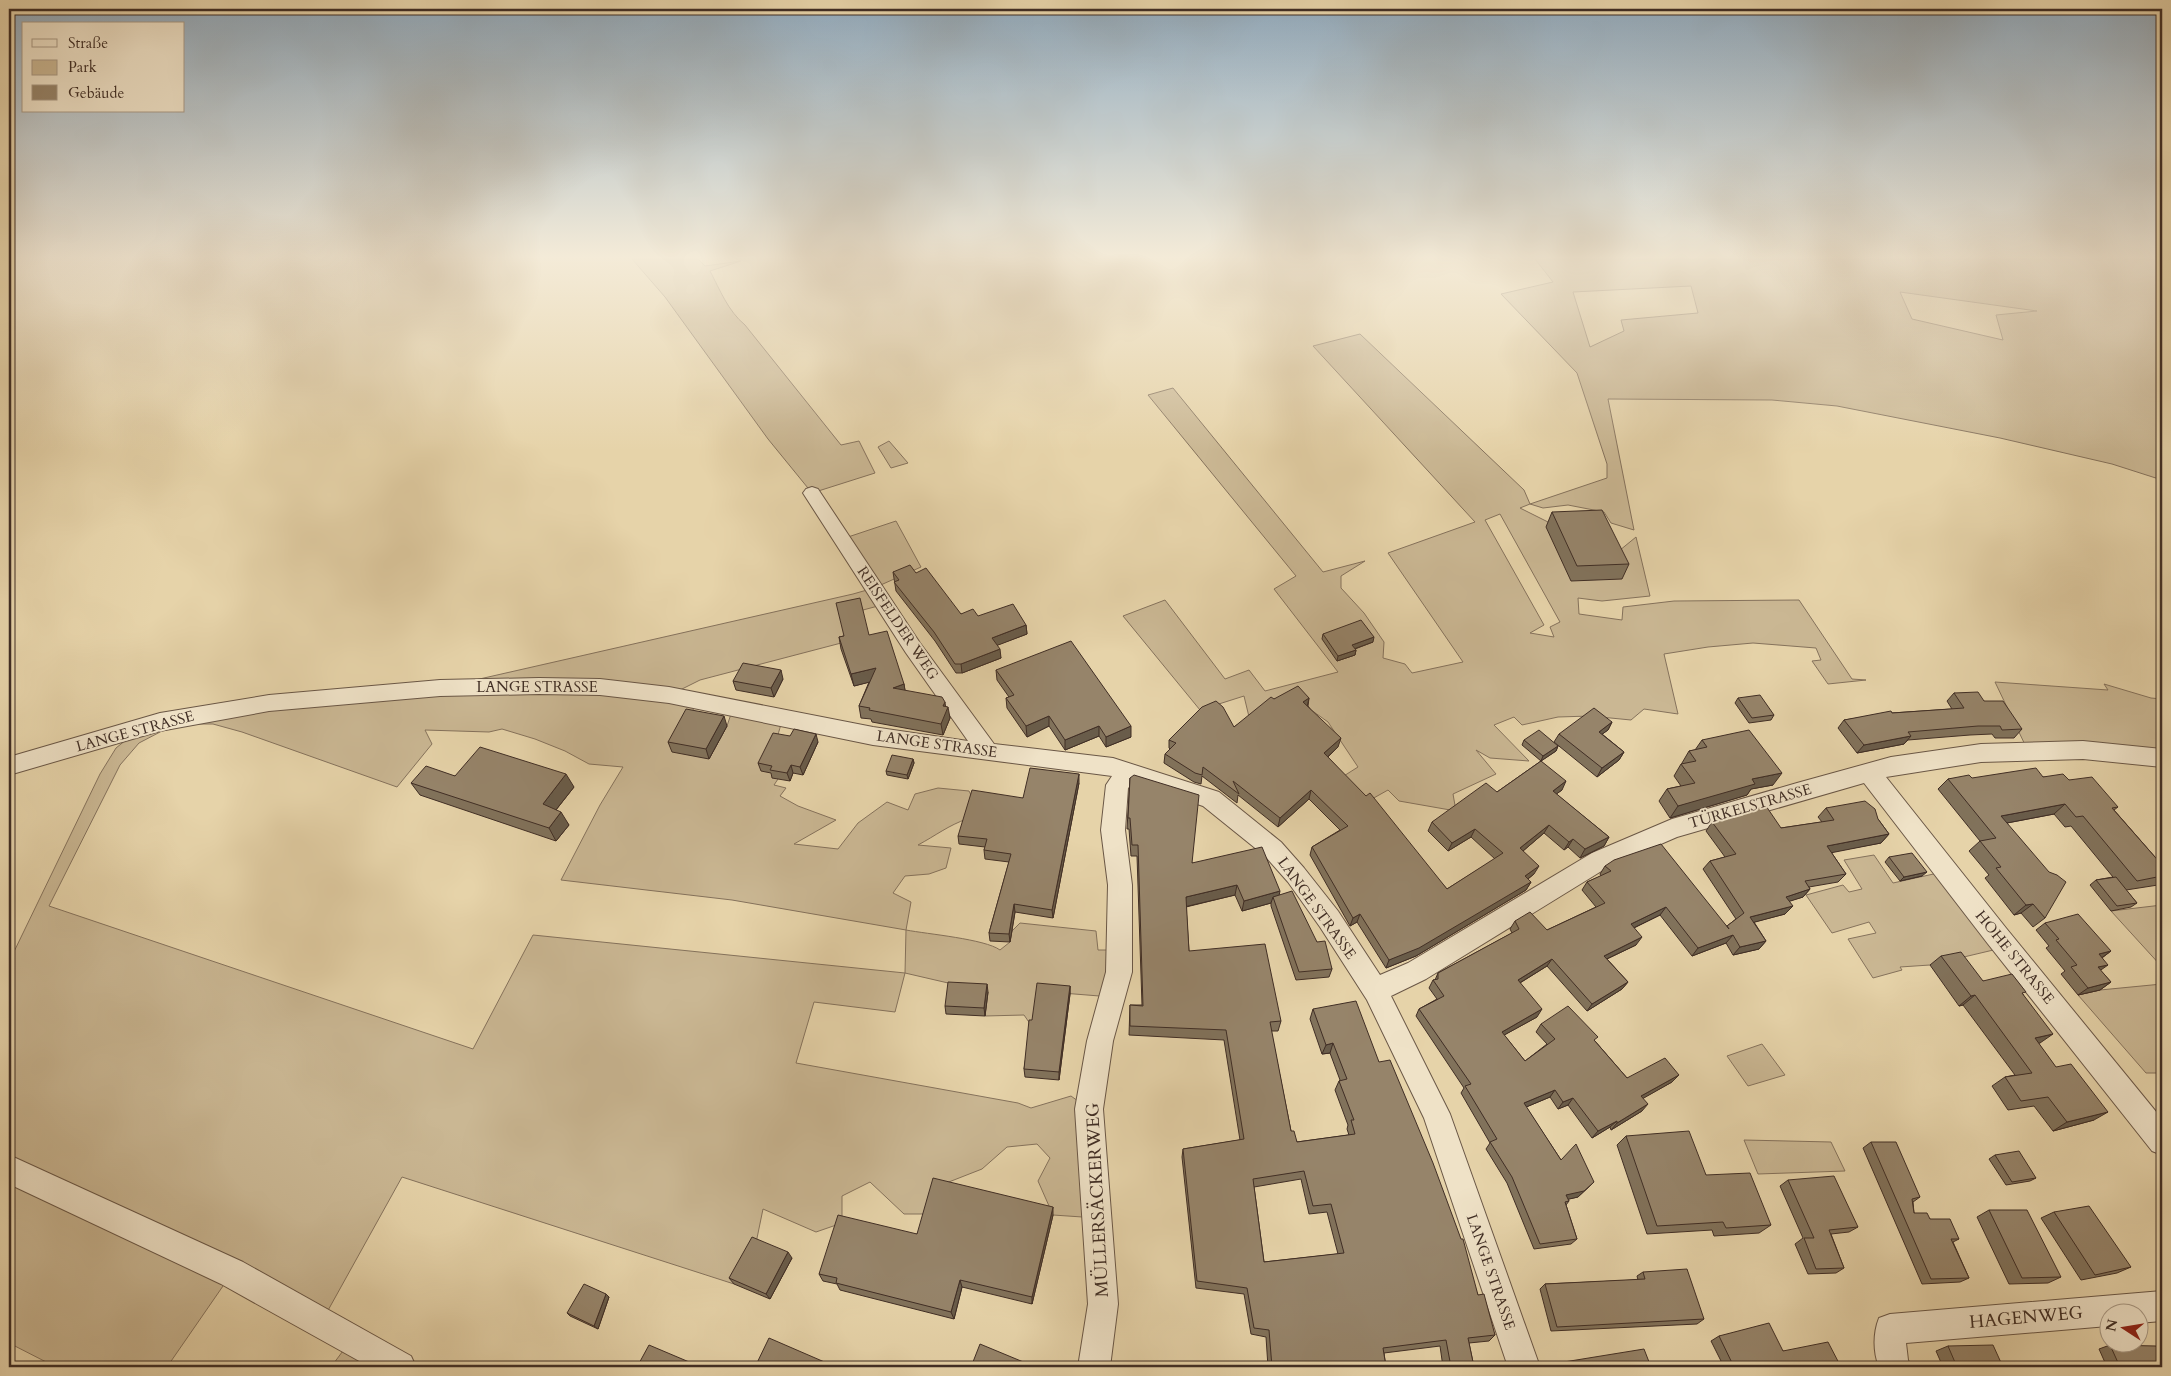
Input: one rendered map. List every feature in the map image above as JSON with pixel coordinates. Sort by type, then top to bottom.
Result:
[{"type":"street","name":"REISFELDER WEG","points":[[812,492],[913,648],[988,752]]},
{"type":"street","name":"LANGE STRASSE","points":[[9,766],[160,722],[269,703],[440,688],[600,687],[669,695],[873,736],[1104,766],[1130,772],[1211,798],[1273,849],[1296,875],[1329,919],[1376,992],[1436,1114],[1524,1367]]},
{"type":"street","name":"TÜRKELSTRASSE","points":[[1376,992],[1388,984],[1417,972],[1600,860],[1672,829],[1891,766],[1981,752],[2083,750],[2162,758]]},
{"type":"street","name":"MÜLLERSÄCKERWEG","points":[[1094,1367],[1103,1304],[1089,1109],[1100,1041],[1119,972],[1120,886],[1113,830],[1117,785],[1130,772]]},
{"type":"street","name":"HOHE STRASSE","points":[[1869,772],[2162,1142]]},
{"type":"street","points":[[9,1169],[232,1273],[400,1367]]},
{"type":"street","name":"HAGENWEG","points":[[1895,1367],[1892,1360],[1890,1329],[2162,1306]]},
{"type":"green space","points":[[684,323],[743,323],[841,445],[859,441],[875,473],[812,493],[768,439]]},
{"type":"green space","points":[[1529,323],[1583,323],[1590,347],[1624,331],[1622,323],[1930,323],[2003,340],[1998,323],[2162,323],[2162,480],[2112,464],[2000,438],[1837,406],[1772,400],[1608,399],[1634,530],[1611,523],[1604,512],[1568,505],[1543,508],[1530,504],[1607,478],[1607,464],[1577,373]]},
{"type":"green space","points":[[1360,334],[1524,490],[1530,504],[1520,508],[1614,555],[1636,537],[1650,596],[1602,601],[1578,598],[1579,614],[1622,620],[1623,607],[1674,601],[1799,600],[1852,679],[1866,680],[1828,684],[1812,661],[1821,660],[1816,648],[1753,643],[1708,647],[1664,654],[1678,714],[1644,709],[1631,720],[1590,716],[1558,717],[1522,725],[1514,717],[1494,725],[1529,761],[1490,758],[1476,750],[1496,774],[1453,794],[1456,811],[1399,801],[1388,790],[1363,804],[1339,779],[1358,767],[1328,722],[1307,707],[1250,721],[1244,696],[1200,710],[1123,616],[1165,600],[1225,679],[1249,670],[1265,691],[1338,672],[1274,589],[1296,576],[1148,395],[1173,388],[1323,572],[1365,561],[1341,576],[1341,588],[1364,613],[1384,642],[1383,658],[1405,664],[1412,673],[1463,662],[1388,553],[1475,522],[1313,346]],"holes":[[[1500,514],[1560,622],[1550,627],[1554,637],[1530,633],[1544,625],[1485,520]]]},
{"type":"green space","points":[[889,441],[908,463],[891,468],[878,447]]},
{"type":"green space","points":[[896,521],[921,567],[874,588],[842,539]]},
{"type":"green space","points":[[874,588],[878,606],[863,610],[845,642],[700,680],[670,695],[696,701],[690,719],[709,759],[727,726],[733,708],[783,718],[775,749],[774,765],[778,779],[774,785],[786,788],[780,796],[798,806],[836,820],[794,844],[838,849],[858,823],[887,802],[908,810],[915,794],[938,788],[969,791],[973,799],[967,819],[948,827],[918,845],[951,848],[946,868],[929,874],[905,876],[893,893],[911,902],[906,930],[732,900],[561,880],[600,805],[623,767],[589,764],[565,751],[502,729],[489,732],[425,730],[432,744],[397,787],[242,732],[213,724],[190,724],[162,731],[139,743],[120,765],[49,906],[473,1049],[533,935],[905,973],[895,1012],[814,1002],[796,1063],[1018,1103],[1031,1108],[1071,1096],[1089,1109],[1097,1218],[1053,1215],[1038,1181],[1050,1158],[1037,1144],[1007,1147],[982,1169],[936,1187],[928,1214],[904,1214],[870,1182],[842,1196],[842,1223],[816,1232],[763,1209],[756,1243],[734,1284],[402,1177],[321,1323],[232,1273],[167,1367],[50,1367],[52,1365],[9,1343],[9,962],[100,774],[116,748],[142,727],[440,688]]},
{"type":"green space","points":[[1995,682],[2108,690],[2104,684],[2151,698],[2162,699],[2162,758],[2100,752],[2028,751]]},
{"type":"green space","points":[[1874,855],[1893,883],[1947,871],[2006,947],[1930,965],[1900,967],[1902,970],[1873,978],[1848,939],[1876,933],[1869,922],[1832,933],[1806,895],[1843,885],[1849,892],[1862,889],[1844,860]]},
{"type":"green space","points":[[2162,905],[2162,967],[2111,911]]},
{"type":"green space","points":[[1020,923],[1096,931],[1098,950],[1120,950],[1112,997],[1037,991],[1033,1028],[1024,1015],[985,1016],[987,992],[905,973],[906,930],[969,940],[993,946],[1000,950],[1010,942],[1012,931]]},
{"type":"green space","points":[[2162,984],[2162,1073],[2146,1073],[2078,995],[2100,990]]},
{"type":"green space","points":[[1762,1044],[1785,1075],[1748,1086],[1727,1056]]},
{"type":"green space","points":[[1744,1140],[1831,1142],[1845,1171],[1758,1174]]},
{"type":"green space","points":[[351,1340],[400,1367],[331,1367]]},
{"type":"building","points":[[1602,510],[1629,564],[1577,566],[1552,512]]},
{"type":"building","points":[[910,565],[916,573],[926,568],[961,614],[973,609],[978,616],[1013,604],[1026,625],[992,638],[1000,649],[961,664],[955,664],[934,632],[894,582],[899,580],[893,572]]},
{"type":"building","points":[[860,598],[869,635],[887,631],[904,684],[893,688],[942,697],[945,702],[943,706],[948,707],[941,724],[869,710],[870,708],[859,706],[876,668],[851,674],[839,637],[844,636],[836,603]]},
{"type":"building","points":[[1361,620],[1374,637],[1352,645],[1356,650],[1338,656],[1323,634]]},
{"type":"building","points":[[1071,641],[1131,726],[1106,737],[1099,726],[1065,740],[1049,716],[1026,726],[1006,698],[1014,695],[996,670]]},
{"type":"building","points":[[743,663],[781,670],[771,688],[733,681]]},
{"type":"building","points":[[1298,686],[1309,698],[1303,702],[1341,738],[1324,753],[1366,796],[1370,793],[1447,889],[1503,853],[1475,829],[1452,843],[1432,822],[1486,783],[1497,792],[1541,761],[1566,781],[1553,791],[1609,837],[1585,849],[1573,839],[1569,842],[1549,825],[1520,848],[1539,866],[1525,876],[1531,882],[1419,948],[1389,960],[1360,914],[1353,918],[1312,847],[1348,826],[1311,790],[1280,818],[1233,781],[1239,794],[1203,767],[1202,775],[1195,773],[1165,754],[1176,743],[1169,740],[1202,707],[1216,701],[1223,707],[1234,727],[1271,697],[1274,699]]},
{"type":"building","points":[[1978,692],[1984,701],[2003,701],[2022,729],[2002,730],[2000,726],[1978,726],[1908,732],[1911,736],[1864,745],[1844,720],[1891,711],[1892,713],[1964,708],[1954,693]]},
{"type":"building","points":[[1760,695],[1774,715],[1752,718],[1738,698]]},
{"type":"building","points":[[1594,708],[1612,722],[1599,732],[1624,752],[1602,768],[1559,734]]},
{"type":"building","points":[[686,709],[724,716],[706,749],[668,742]]},
{"type":"building","points":[[794,729],[816,734],[800,767],[791,765],[787,773],[770,770],[772,766],[758,763],[773,733],[790,736]]},
{"type":"building","points":[[1539,730],[1558,746],[1543,756],[1524,740]]},
{"type":"building","points":[[1749,730],[1782,773],[1752,779],[1755,784],[1678,806],[1667,789],[1695,783],[1681,764],[1696,761],[1689,751],[1707,747],[1702,740]]},
{"type":"building","points":[[480,747],[566,774],[543,804],[561,812],[549,828],[411,783],[426,766],[455,776]]},
{"type":"building","points":[[892,755],[913,759],[907,775],[886,771]]},
{"type":"building","points":[[1030,768],[1079,774],[1052,910],[1014,904],[1009,934],[989,933],[1011,854],[984,850],[987,839],[958,836],[972,790],[1023,798]]},
{"type":"building","points":[[2036,768],[2043,777],[2063,774],[2069,780],[2092,777],[2118,807],[2112,808],[2162,865],[2162,876],[2137,881],[2083,816],[2076,817],[2065,804],[2001,816],[2049,872],[2066,882],[2045,918],[2033,904],[2026,905],[1996,868],[2001,867],[1980,841],[1996,838],[1948,779],[1969,775],[1972,778]]},
{"type":"building","points":[[1134,775],[1199,795],[1192,863],[1262,847],[1280,891],[1244,901],[1237,885],[1186,897],[1189,951],[1265,944],[1281,1021],[1270,1022],[1291,1131],[1294,1131],[1297,1142],[1355,1134],[1351,1120],[1354,1120],[1339,1081],[1347,1079],[1333,1043],[1326,1045],[1313,1009],[1356,1001],[1379,1062],[1390,1060],[1433,1163],[1461,1239],[1463,1239],[1478,1295],[1484,1294],[1495,1335],[1468,1338],[1474,1367],[1451,1367],[1446,1340],[1383,1348],[1386,1367],[1272,1367],[1269,1330],[1254,1328],[1247,1288],[1197,1281],[1183,1149],[1244,1139],[1226,1030],[1130,1026],[1130,1005],[1143,1006],[1138,845],[1132,845],[1130,818],[1128,818],[1130,778]],"holes":[[[1304,1171],[1313,1206],[1331,1204],[1344,1253],[1264,1262],[1253,1179]]]},
{"type":"building","points":[[1865,801],[1875,809],[1878,819],[1889,834],[1827,846],[1846,874],[1805,881],[1810,889],[1786,897],[1793,906],[1750,917],[1766,941],[1740,947],[1733,935],[1698,948],[1666,907],[1631,924],[1642,937],[1604,956],[1628,982],[1592,1004],[1552,959],[1518,980],[1542,1009],[1502,1032],[1525,1061],[1555,1039],[1541,1024],[1568,1006],[1598,1037],[1594,1040],[1627,1078],[1665,1058],[1679,1075],[1641,1096],[1648,1104],[1617,1123],[1617,1121],[1598,1131],[1573,1098],[1563,1102],[1555,1090],[1524,1103],[1561,1160],[1576,1144],[1594,1182],[1584,1191],[1566,1195],[1569,1201],[1565,1202],[1577,1239],[1540,1244],[1512,1177],[1490,1142],[1497,1139],[1465,1086],[1471,1084],[1419,1009],[1444,996],[1433,980],[1438,979],[1438,973],[1519,929],[1515,921],[1530,912],[1547,930],[1605,903],[1587,882],[1611,871],[1605,866],[1614,860],[1661,844],[1729,929],[1727,926],[1744,913],[1710,861],[1736,854],[1712,822],[1766,806],[1781,828],[1834,820],[1826,808]]},
{"type":"building","points":[[1912,853],[1927,872],[1904,877],[1889,857]]},
{"type":"building","points":[[2116,877],[2137,903],[2117,906],[2096,880]]},
{"type":"building","points":[[1292,891],[1317,942],[1325,941],[1332,969],[1299,972],[1273,897]]},
{"type":"building","points":[[2078,914],[2111,951],[2099,954],[2108,965],[2098,967],[2111,982],[2088,988],[2071,967],[2077,965],[2056,940],[2059,939],[2045,923]]},
{"type":"building","points":[[1961,952],[1983,981],[2012,974],[2026,992],[2022,993],[2053,1034],[2035,1038],[2056,1067],[2071,1064],[2108,1112],[2067,1122],[2048,1097],[2021,1101],[2005,1077],[2032,1073],[1975,995],[1971,996],[1941,956]]},
{"type":"building","points":[[948,982],[987,984],[984,1008],[945,1006]]},
{"type":"building","points":[[1037,983],[1070,986],[1059,1072],[1024,1069],[1029,1020],[1032,1020]]},
{"type":"building","points":[[1689,1131],[1706,1175],[1750,1173],[1771,1225],[1726,1228],[1723,1222],[1657,1226],[1626,1136]]},
{"type":"building","points":[[1871,1142],[1896,1142],[1920,1197],[1912,1199],[1914,1213],[1927,1213],[1930,1219],[1950,1219],[1959,1239],[1951,1239],[1969,1278],[1931,1279]]},
{"type":"building","points":[[2019,1151],[2036,1178],[2012,1182],[1995,1155]]},
{"type":"building","points":[[1834,1176],[1858,1227],[1829,1230],[1844,1268],[1816,1269],[1804,1238],[1814,1238],[1788,1180]]},
{"type":"building","points":[[933,1178],[1053,1207],[1032,1297],[960,1280],[951,1312],[836,1283],[837,1278],[819,1274],[838,1215],[917,1234]]},
{"type":"building","points":[[2089,1206],[2131,1267],[2095,1275],[2054,1212]]},
{"type":"building","points":[[1989,1210],[2027,1210],[2061,1277],[2022,1278]]},
{"type":"building","points":[[752,1237],[788,1252],[766,1294],[729,1278]]},
{"type":"building","points":[[1687,1269],[1704,1319],[1557,1327],[1545,1284],[1645,1279],[1643,1272]]},
{"type":"building","points":[[584,1284],[606,1294],[594,1326],[567,1313]]},
{"type":"building","points":[[1769,1323],[1783,1351],[1828,1342],[1841,1367],[1734,1367],[1719,1336]]},
{"type":"building","points":[[769,1338],[836,1367],[755,1367]]},
{"type":"building","points":[[980,1344],[1033,1366],[971,1367]]},
{"type":"building","points":[[649,1345],[701,1367],[637,1367]]},
{"type":"building","points":[[1993,1345],[2003,1367],[1957,1367],[1948,1346]]},
{"type":"building","points":[[2148,1346],[2156,1346],[2162,1358],[2162,1367],[2120,1367],[2114,1354],[2148,1354]]},
{"type":"building","points":[[1644,1349],[1651,1367],[1566,1367],[1564,1362]]}]
